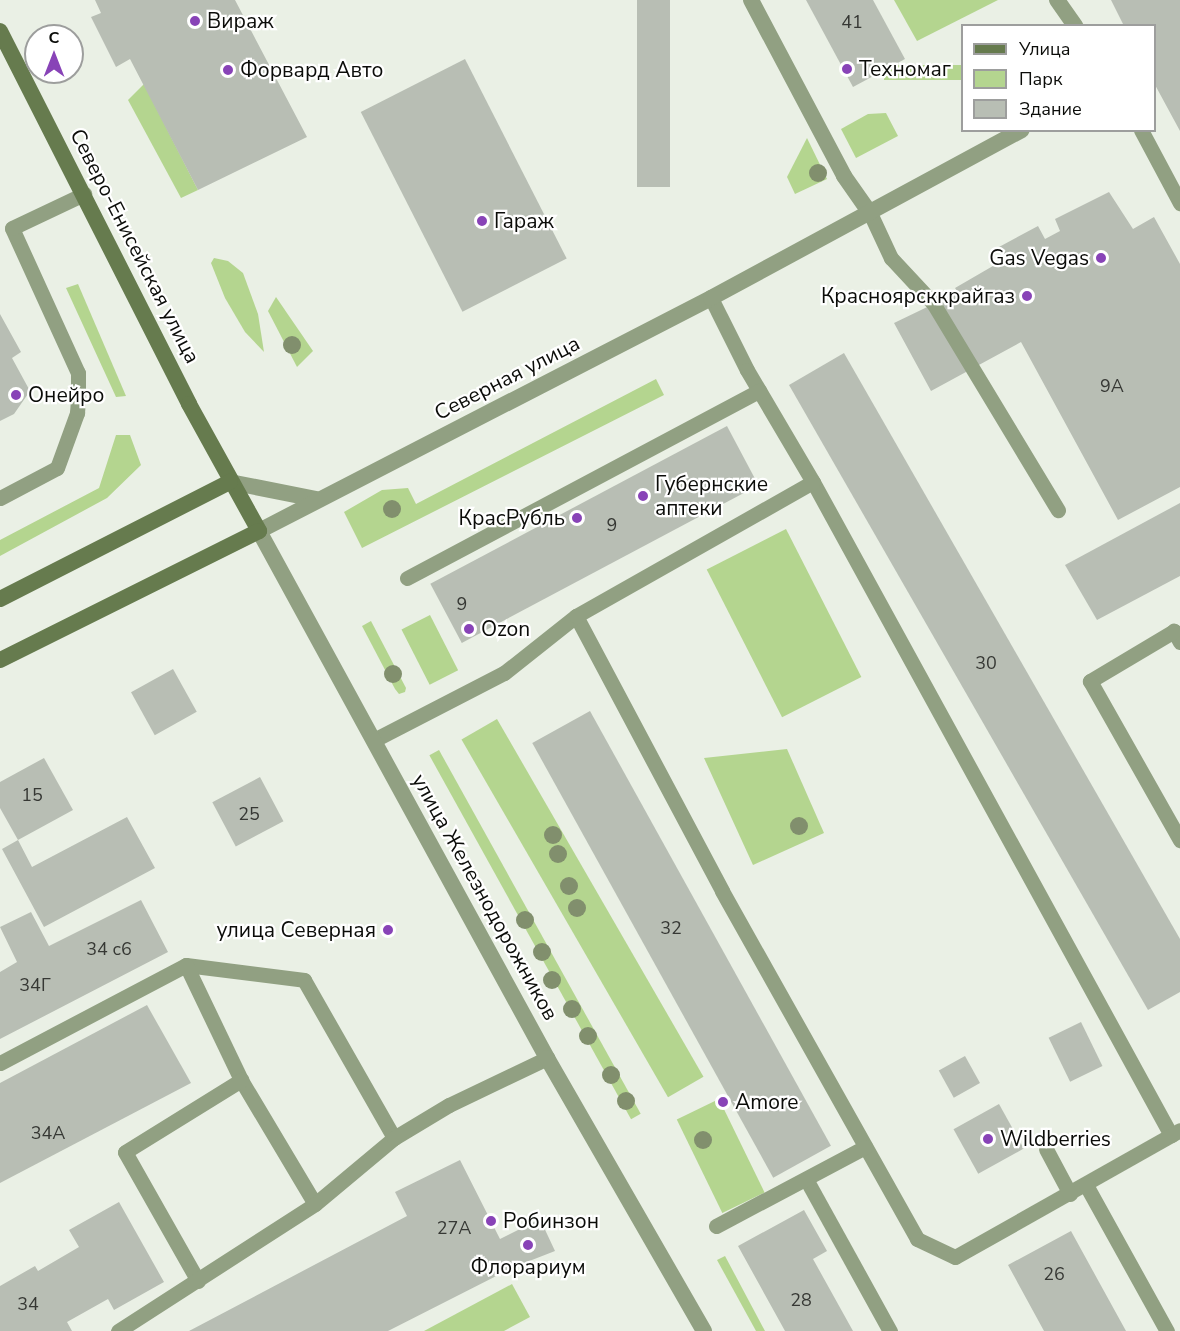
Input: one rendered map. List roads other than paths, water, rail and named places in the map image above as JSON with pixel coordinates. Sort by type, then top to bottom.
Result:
[{"type":"main road","name":"Северо-Енисейская улица","points":[[0,31],[230,482]]},
{"type":"main road","name":"улица Железнодорожников","points":[[230,482],[259,531]]},
{"type":"main road","points":[[0,600],[230,482]]},
{"type":"main road","points":[[0,660],[259,531]]},
{"type":"street","points":[[751,0],[844,176],[870,213]]},
{"type":"street","points":[[1057,0],[1074,24]]},
{"type":"street","name":"Северная улица","points":[[259,531],[316,499],[711,298],[1018,132]]},
{"type":"street","points":[[230,482],[316,499]]},
{"type":"street","name":"улица Железнодорожников","points":[[259,531],[547,1058],[704,1331]]},
{"type":"lane","points":[[1142,132],[1180,203]]},
{"type":"lane","points":[[0,498],[57,468],[77,413],[78,400],[78,373],[4,228],[84,194]]},
{"type":"lane","points":[[870,213],[891,258],[933,303],[1058,510]]},
{"type":"lane","points":[[576,616],[722,891],[917,1239],[955,1257],[1086,1185],[1175,1132],[813,482],[759,391],[711,298]]},
{"type":"lane","points":[[407,578],[759,391]]},
{"type":"lane","points":[[374,740],[504,673],[576,616],[813,482]]},
{"type":"lane","points":[[1180,642],[1174,631],[1090,681],[1180,840]]},
{"type":"lane","points":[[0,1063],[186,965],[304,980],[394,1138]]},
{"type":"lane","points":[[186,965],[241,1080],[315,1204]]},
{"type":"lane","points":[[118,1331],[315,1204],[394,1138],[449,1105],[547,1058]]},
{"type":"lane","points":[[198,1281],[125,1152],[241,1080]]},
{"type":"lane","points":[[716,1226],[865,1148]]},
{"type":"lane","points":[[1046,1149],[1070,1194]]},
{"type":"lane","points":[[806,1179],[890,1331]]},
{"type":"lane","points":[[1086,1185],[1167,1331]]},
{"type":"place","name":"Вираж","points":[[195,21]]},
{"type":"place","name":"Техномаг","points":[[847,69]]},
{"type":"place","name":"Форвард Авто","points":[[228,70]]},
{"type":"place","name":"Гараж","points":[[482,221]]},
{"type":"place","name":"Gas Vegas","points":[[1101,258]]},
{"type":"place","name":"Красноярсккрайгаз","points":[[1027,296]]},
{"type":"place","name":"Онейро","points":[[16,395]]},
{"type":"place","name":"Губернские аптеки","points":[[643,496]]},
{"type":"place","name":"КрасРубль","points":[[577,518]]},
{"type":"place","name":"Ozon","points":[[469,629]]},
{"type":"place","name":"улица Северная","points":[[388,930]]},
{"type":"place","name":"Amore","points":[[723,1102]]},
{"type":"place","name":"Wildberries","points":[[988,1139]]},
{"type":"place","name":"Робинзон","points":[[491,1221]]},
{"type":"place","name":"Флорариум","points":[[528,1245]]}]
